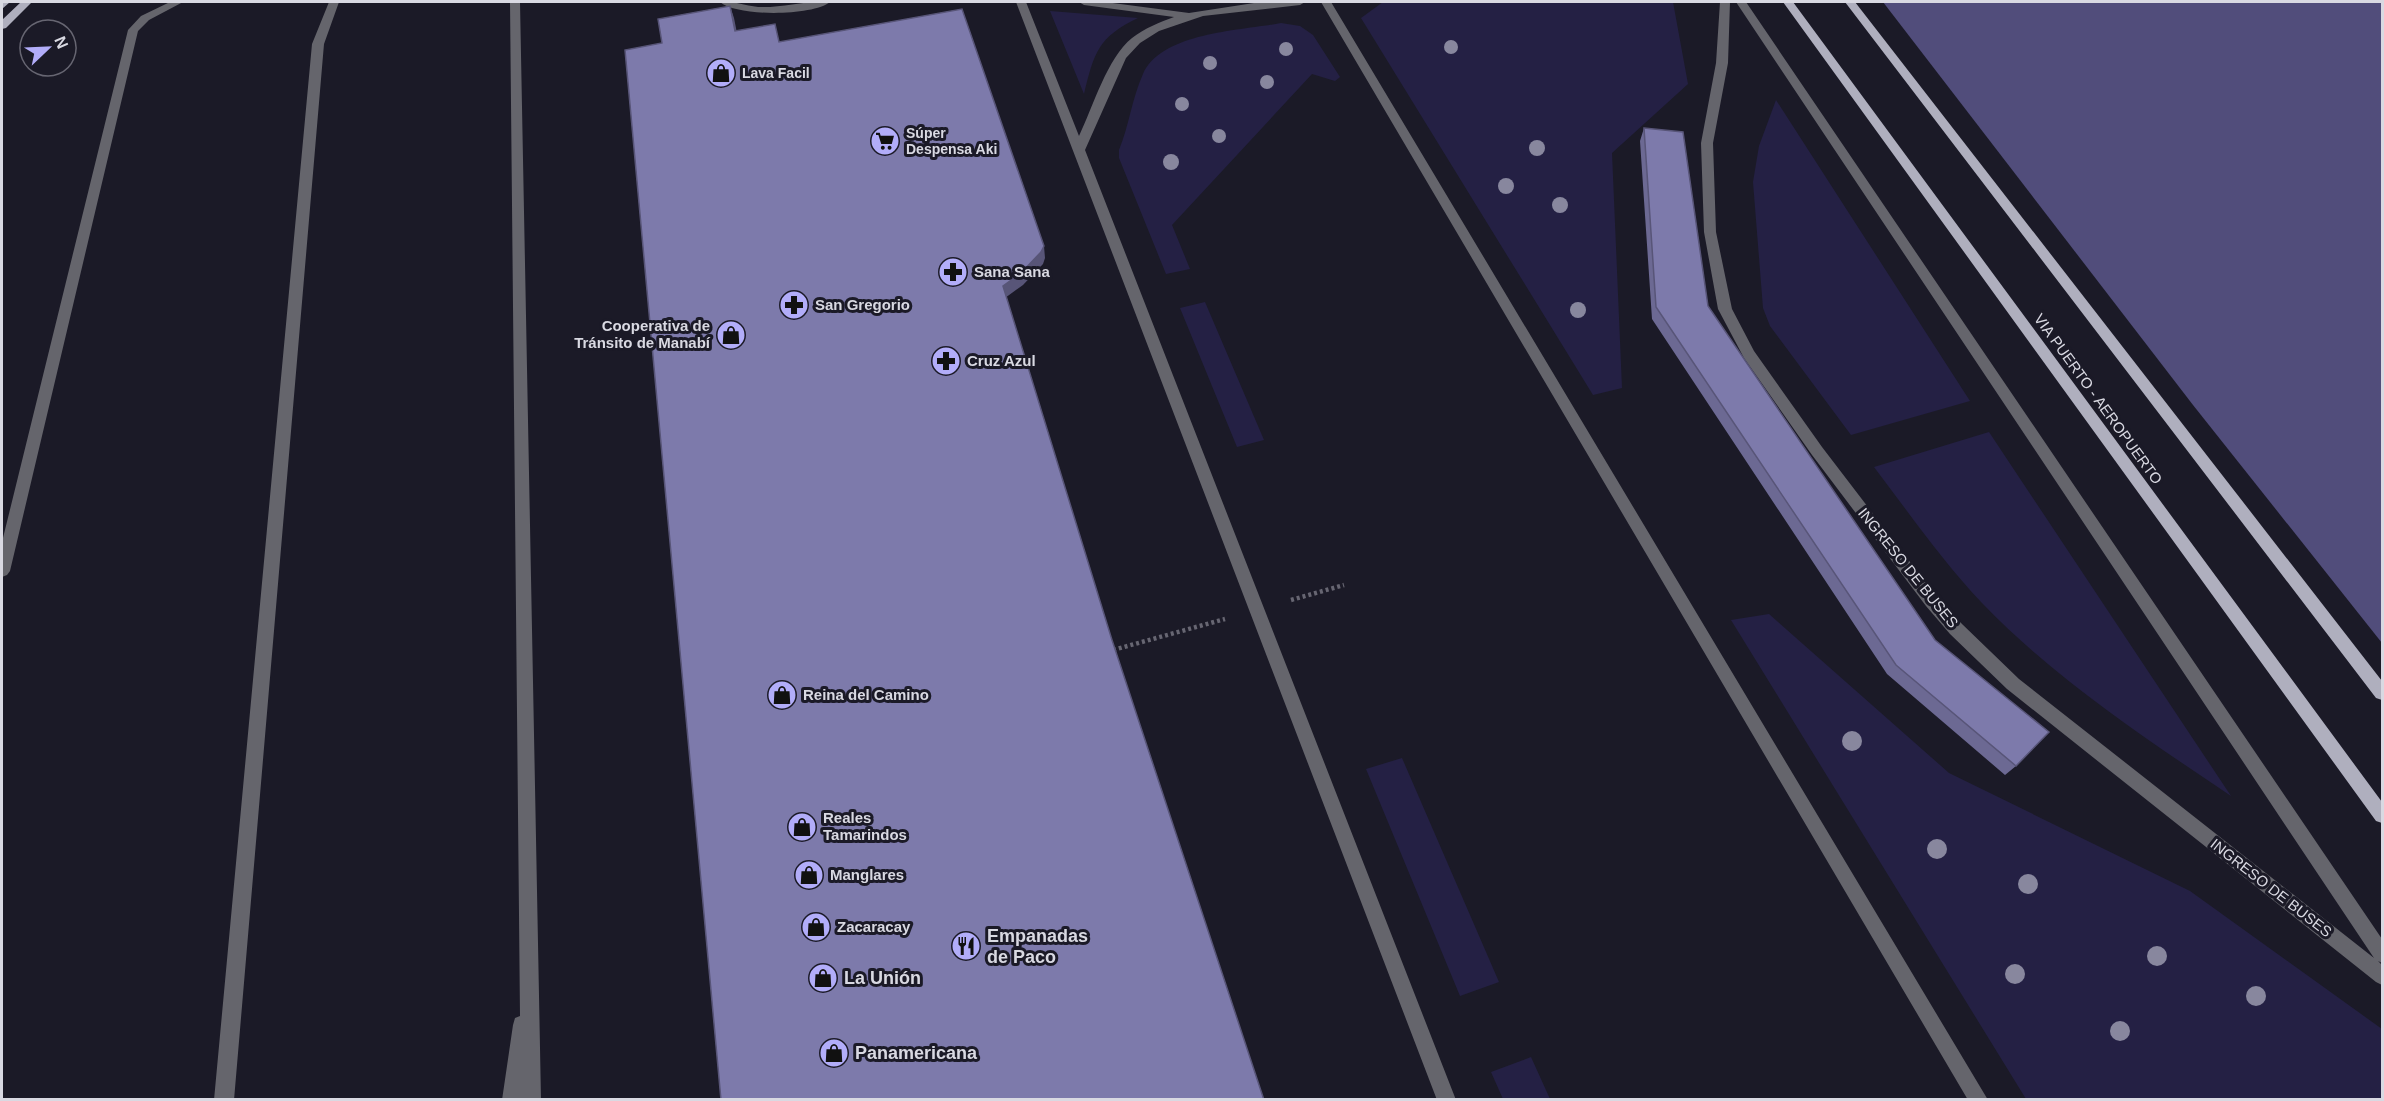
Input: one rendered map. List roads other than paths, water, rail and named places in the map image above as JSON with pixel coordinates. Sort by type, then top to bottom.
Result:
[{"type":"main road","points":[[2,6],[5,2]]},
{"type":"main road","points":[[2,26],[27,2]]},
{"type":"main road","name":"VIA PUERTO - AEROPUERTO","points":[[1788,2],[2382,815]]},
{"type":"main road","points":[[1850,2],[2382,693]]},
{"type":"lane","points":[[2,571],[133,30],[145,18],[164,6],[178,2]]},
{"type":"lane","points":[[224,1100],[318,44],[334,2]]},
{"type":"lane","points":[[515,2],[531,1100]]},
{"type":"lane","points":[[725,2],[745,9],[776,11],[825,2]]},
{"type":"lane","points":[[1021,2],[1448,1100]]},
{"type":"lane","points":[[1084,2],[1188,15],[1300,2]]},
{"type":"lane","points":[[1326,2],[1979,1100]]},
{"type":"lane","name":"INGRESO DE BUSES","points":[[1725,2],[1722,63],[1707,143],[1710,232],[1725,309],[1749,354],[1816,451],[1931,601],[1956,629],[2013,684],[2382,976]]},
{"type":"lane","points":[[1741,2],[2382,954]]},
{"type":"lane","points":[[1079,150],[1115,67],[1127,48],[1146,33],[1188,15]]},
{"type":"lane","points":[[512,1100],[528,978]]},
{"type":"place","name":"Lava Facil","points":[[721,73]]},
{"type":"place","name":"Súper Despensa Aki","points":[[885,141]]},
{"type":"place","name":"Sana Sana","points":[[953,272]]},
{"type":"place","name":"San Gregorio","points":[[794,305]]},
{"type":"place","name":"Cooperativa de Tránsito de Manabí","points":[[731,335]]},
{"type":"place","name":"Cruz Azul","points":[[946,361]]},
{"type":"place","name":"Reina del Camino","points":[[782,695]]},
{"type":"place","name":"Reales Tamarindos","points":[[802,827]]},
{"type":"place","name":"Manglares","points":[[809,875]]},
{"type":"place","name":"Zacaracay","points":[[816,927]]},
{"type":"place","name":"Empanadas de Paco","points":[[966,946]]},
{"type":"place","name":"La Unión","points":[[823,978]]},
{"type":"place","name":"Panamericana","points":[[834,1053]]}]
